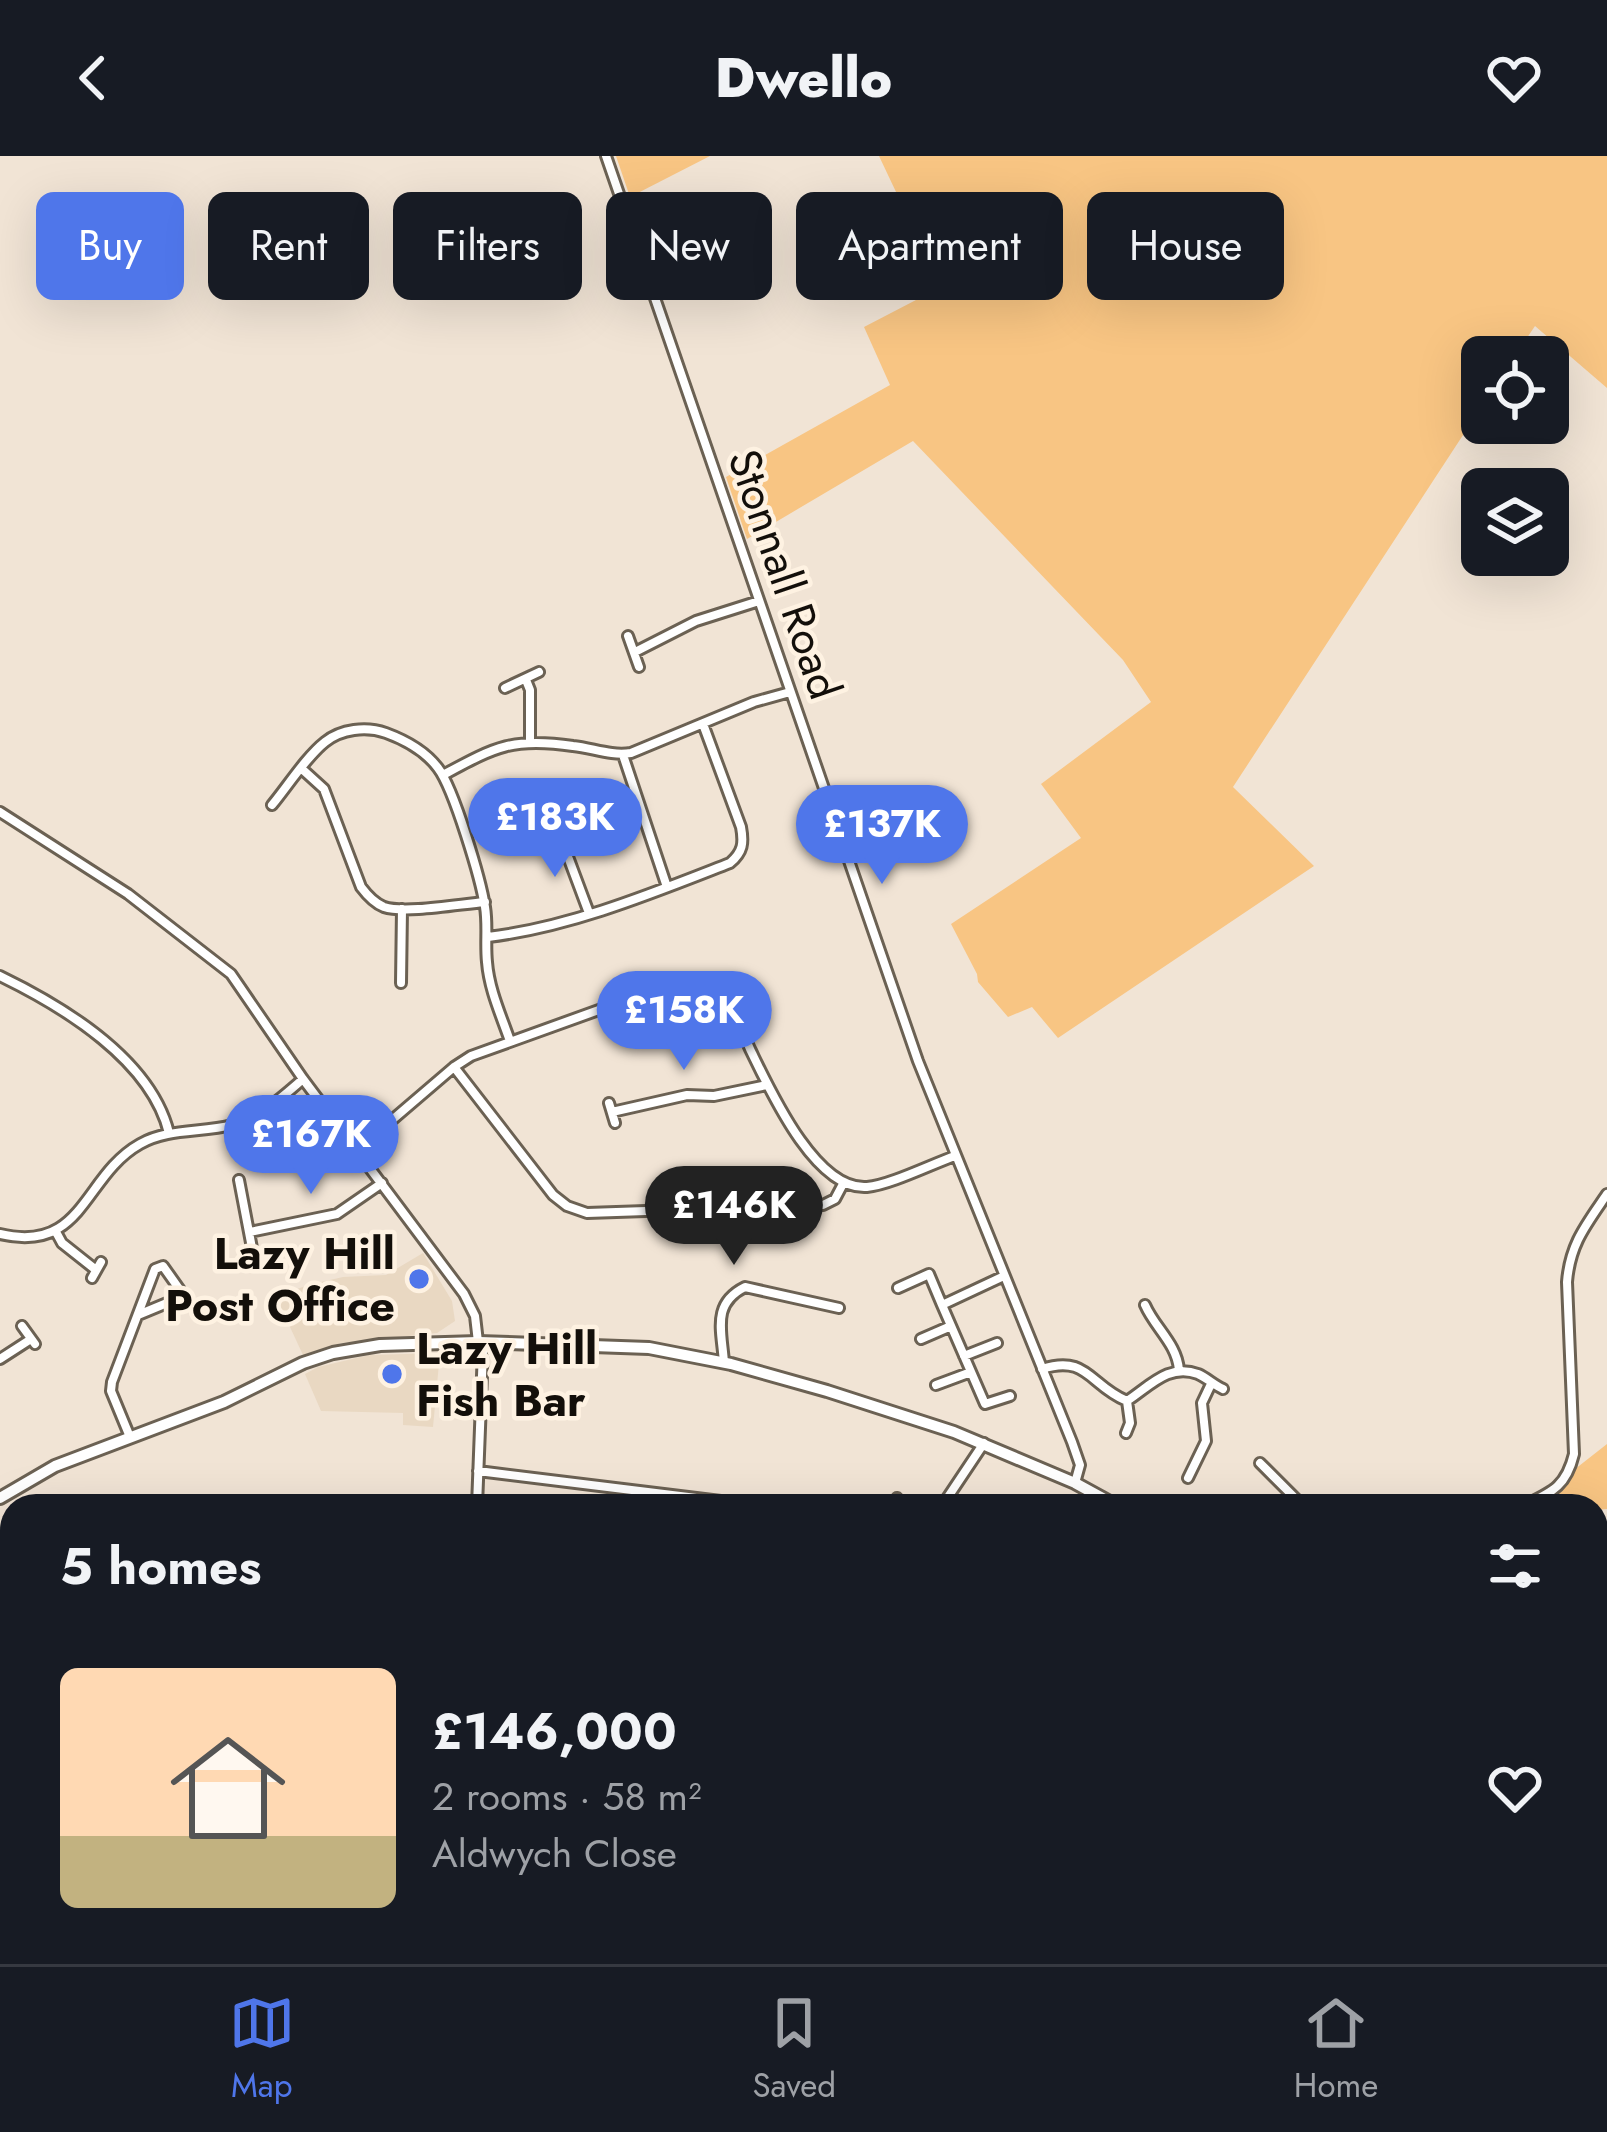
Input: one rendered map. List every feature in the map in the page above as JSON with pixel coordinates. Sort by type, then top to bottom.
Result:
[{"type":"street","name":"Stonnall Road","points":[[606,156],[918,1061],[1080,1465],[1075,1483]]},
{"type":"street","points":[[634,652],[695,620],[759,601]]},
{"type":"street","points":[[628,636],[639,667]]},
{"type":"street","points":[[505,688],[539,672]]},
{"type":"street","points":[[526,680],[530,740]]},
{"type":"street","points":[[443,776],[499,746],[530,740],[623,755],[790,692]]},
{"type":"street","points":[[488,937],[524,933],[590,913],[730,863],[742,849],[741,827],[703,724]]},
{"type":"street","points":[[272,805],[324,742],[340,734],[377,730],[425,754],[443,776],[485,902],[490,982],[510,1041]]},
{"type":"street","points":[[623,755],[667,887]]},
{"type":"street","points":[[302,769],[324,789],[361,887],[383,907],[485,902]]},
{"type":"street","points":[[0,812],[128,894],[231,974],[464,1294],[483,1350],[477,1494]]},
{"type":"street","points":[[563,834],[590,913]]},
{"type":"street","points":[[402,909],[402,983]]},
{"type":"street","points":[[0,976],[92,1031],[150,1089],[170,1133]]},
{"type":"street","points":[[357,1150],[471,1056],[682,980],[715,992],[730,1006],[767,1085],[816,1160],[844,1182],[865,1187],[956,1156]]},
{"type":"street","points":[[454,1067],[554,1195],[587,1213],[823,1205],[835,1199],[844,1182]]},
{"type":"street","points":[[0,1234],[34,1238],[56,1232],[123,1156],[143,1142],[170,1133],[232,1125],[254,1116],[303,1079]]},
{"type":"street","points":[[612,1113],[687,1095],[713,1096],[767,1085]]},
{"type":"street","points":[[239,1180],[252,1248]]},
{"type":"street","points":[[250,1232],[337,1214],[382,1183]]},
{"type":"street","points":[[1548,1494],[1570,1472],[1574,1454],[1569,1256],[1607,1195]]},
{"type":"street","points":[[56,1232],[62,1243],[97,1270]]},
{"type":"street","points":[[130,1437],[111,1387],[154,1269],[163,1266],[180,1290],[178,1298],[138,1316]]},
{"type":"street","points":[[898,1288],[929,1274],[985,1404],[1010,1396]]},
{"type":"street","points":[[942,1305],[1004,1276]]},
{"type":"street","points":[[724,1363],[721,1309],[731,1294],[745,1287],[839,1308]]},
{"type":"street","points":[[820,1304],[822,1292]]},
{"type":"street","points":[[1145,1305],[1178,1355],[1179,1370]]},
{"type":"street","points":[[1140,1327],[1152,1321]]},
{"type":"street","points":[[0,1359],[33,1341],[22,1326]]},
{"type":"street","points":[[921,1339],[951,1326]]},
{"type":"street","points":[[7,1494],[56,1466],[224,1402],[333,1353],[380,1345],[478,1342],[649,1348],[724,1363],[984,1443],[1095,1494]]},
{"type":"street","points":[[964,1356],[997,1343]]},
{"type":"street","points":[[1042,1369],[1075,1365],[1127,1401]]},
{"type":"street","points":[[1127,1401],[1160,1377],[1179,1370],[1204,1376],[1223,1389]]},
{"type":"street","points":[[936,1385],[971,1372]]},
{"type":"street","points":[[1188,1478],[1206,1441],[1202,1403],[1211,1384]]},
{"type":"street","points":[[1126,1433],[1130,1423],[1127,1401]]},
{"type":"street","points":[[950,1494],[984,1443]]},
{"type":"street","points":[[1260,1463],[1291,1494]]},
{"type":"street","points":[[1196,1466],[1208,1475]]},
{"type":"street","points":[[478,1471],[664,1494]]},
{"type":"shaded area","points":[[616,156],[710,156],[640,192],[628,192]]},
{"type":"shaded area","points":[[879,156],[1607,156],[1607,388],[1569,355],[1569,336],[1547,336],[1535,326],[1528,336],[1461,336],[1461,438],[1233,787],[1314,866],[1058,1038],[1032,1007],[1008,1017],[978,982],[951,924],[1081,838],[1041,784],[1151,702],[1123,660],[913,441],[747,539],[726,477],[890,385],[864,327],[916,300],[1063,300],[1063,192],[896,192]]},
{"type":"shaded area","points":[[423,1253],[452,1301],[455,1321],[437,1333],[341,1343],[303,1355],[276,1297],[343,1277],[386,1275]]},
{"type":"shaded area","points":[[440,1353],[433,1427],[403,1425],[403,1413],[321,1411],[305,1374],[369,1355]]},
{"type":"shaded area","points":[[1607,1444],[1607,1494],[1548,1494]]},
{"type":"place","name":"Lazy Hill Post Office","points":[[419,1279]]},
{"type":"place","name":"Lazy Hill Fish Bar","points":[[392,1374]]}]
